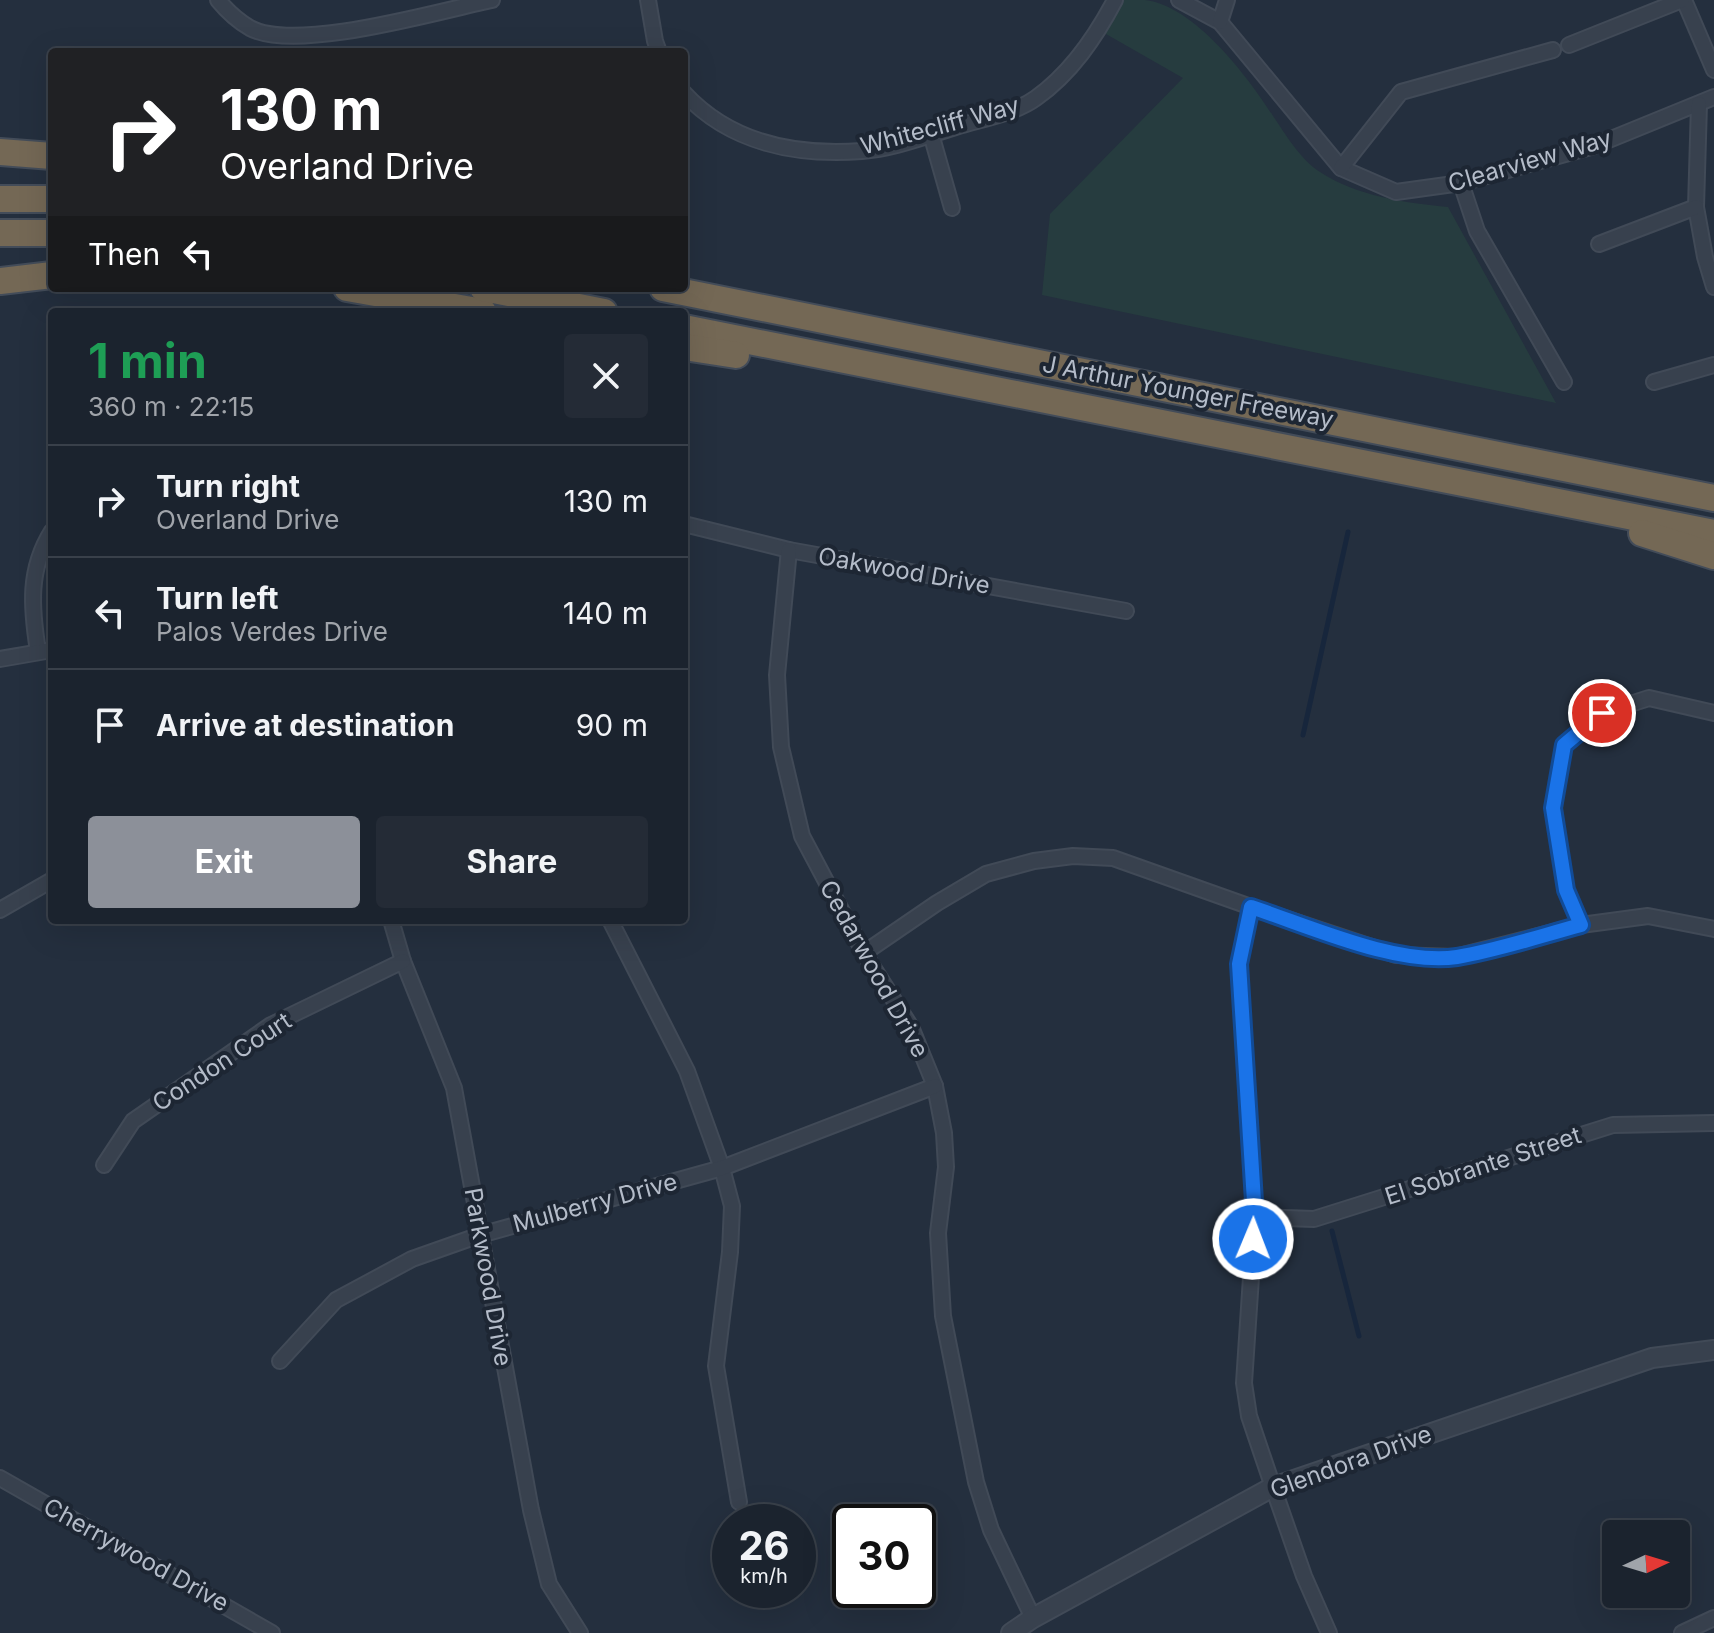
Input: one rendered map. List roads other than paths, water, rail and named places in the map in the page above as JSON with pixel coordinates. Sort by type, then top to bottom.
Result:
[{"type":"highway","points":[[0,152],[48,156]]},
{"type":"highway","points":[[0,199],[48,199]]},
{"type":"highway","points":[[0,233],[48,233]]},
{"type":"highway","points":[[0,281],[48,275]]},
{"type":"highway","points":[[370,292],[460,308]]},
{"type":"highway","points":[[503,292],[584,308]]},
{"type":"highway","name":"J Arthur Younger Freeway","points":[[683,292],[1714,498]]},
{"type":"highway","name":"J Arthur Younger Freeway","points":[[688,329],[1714,533]]},
{"type":"highway","points":[[688,348],[791,363],[945,379]]},
{"type":"highway","points":[[1508,455],[1714,484]]},
{"type":"highway","points":[[1513,492],[1714,556]]},
{"type":"street","points":[[218,0],[228,12],[252,29],[284,36],[323,36],[492,0]]},
{"type":"street","points":[[648,0],[658,48]]},
{"type":"street","name":"Whitecliff Way","points":[[688,97],[720,125],[761,142],[784,148],[864,151],[999,114],[1033,100],[1066,73],[1099,30],[1115,0]]},
{"type":"street","points":[[1179,0],[1220,22],[1227,0]]},
{"type":"street","points":[[1569,45],[1683,0],[1714,70]]},
{"type":"street","name":"Clearview Way","points":[[1220,22],[1341,168],[1396,192],[1461,183],[1594,146],[1714,97]]},
{"type":"street","points":[[1341,168],[1401,92],[1553,50]]},
{"type":"street","points":[[1699,104],[1696,207],[1714,287]]},
{"type":"street","points":[[931,134],[952,208]]},
{"type":"street","points":[[1461,183],[1477,231],[1564,382]]},
{"type":"street","points":[[1599,244],[1696,207]]},
{"type":"street","points":[[1654,382],[1714,365]]},
{"type":"street","name":"Oakwood Drive","points":[[688,525],[789,550],[1126,611]]},
{"type":"street","points":[[0,659],[45,650],[32,593],[41,548],[48,537]]},
{"type":"street","name":"Cedarwood Drive","points":[[789,550],[777,675],[781,747],[802,836],[864,953],[911,1027],[935,1086],[944,1133],[946,1167],[938,1233],[943,1316],[976,1482],[991,1530],[1033,1618]]},
{"type":"street","points":[[1581,925],[1566,890],[1553,808],[1564,745],[1602,713],[1649,698],[1714,713]]},
{"type":"street","points":[[864,953],[986,874],[1073,856],[1113,858],[1396,955],[1455,957],[1581,925],[1648,916],[1714,929]]},
{"type":"street","points":[[0,910],[48,882]]},
{"type":"street","points":[[1251,907],[1239,964],[1255,1217],[1244,1383],[1249,1416],[1273,1487],[1304,1576],[1329,1633]]},
{"type":"street","name":"Parkwood Drive","points":[[392,924],[403,961],[454,1088],[531,1510],[549,1584],[580,1633]]},
{"type":"street","points":[[612,924],[687,1071],[722,1168],[732,1206],[730,1252],[716,1366],[739,1502]]},
{"type":"street","name":"Condon Court","points":[[104,1165],[133,1121],[271,1025],[403,961]]},
{"type":"street","name":"Mulberry Drive","points":[[280,1361],[336,1300],[412,1259],[480,1235],[722,1168],[935,1086]]},
{"type":"street","name":"El Sobrante Street","points":[[1255,1217],[1314,1219],[1613,1125],[1714,1123]]},
{"type":"street","name":"Glendora Drive","points":[[1011,1633],[1273,1487],[1652,1358],[1714,1350]]},
{"type":"street","name":"Cherrywood Drive","points":[[0,1478],[272,1633]]},
{"type":"street","points":[[1682,1633],[1714,1618]]},
{"type":"waterway","points":[[1303,735],[1348,532]]},
{"type":"waterway","points":[[1332,1231],[1359,1336]]}]
